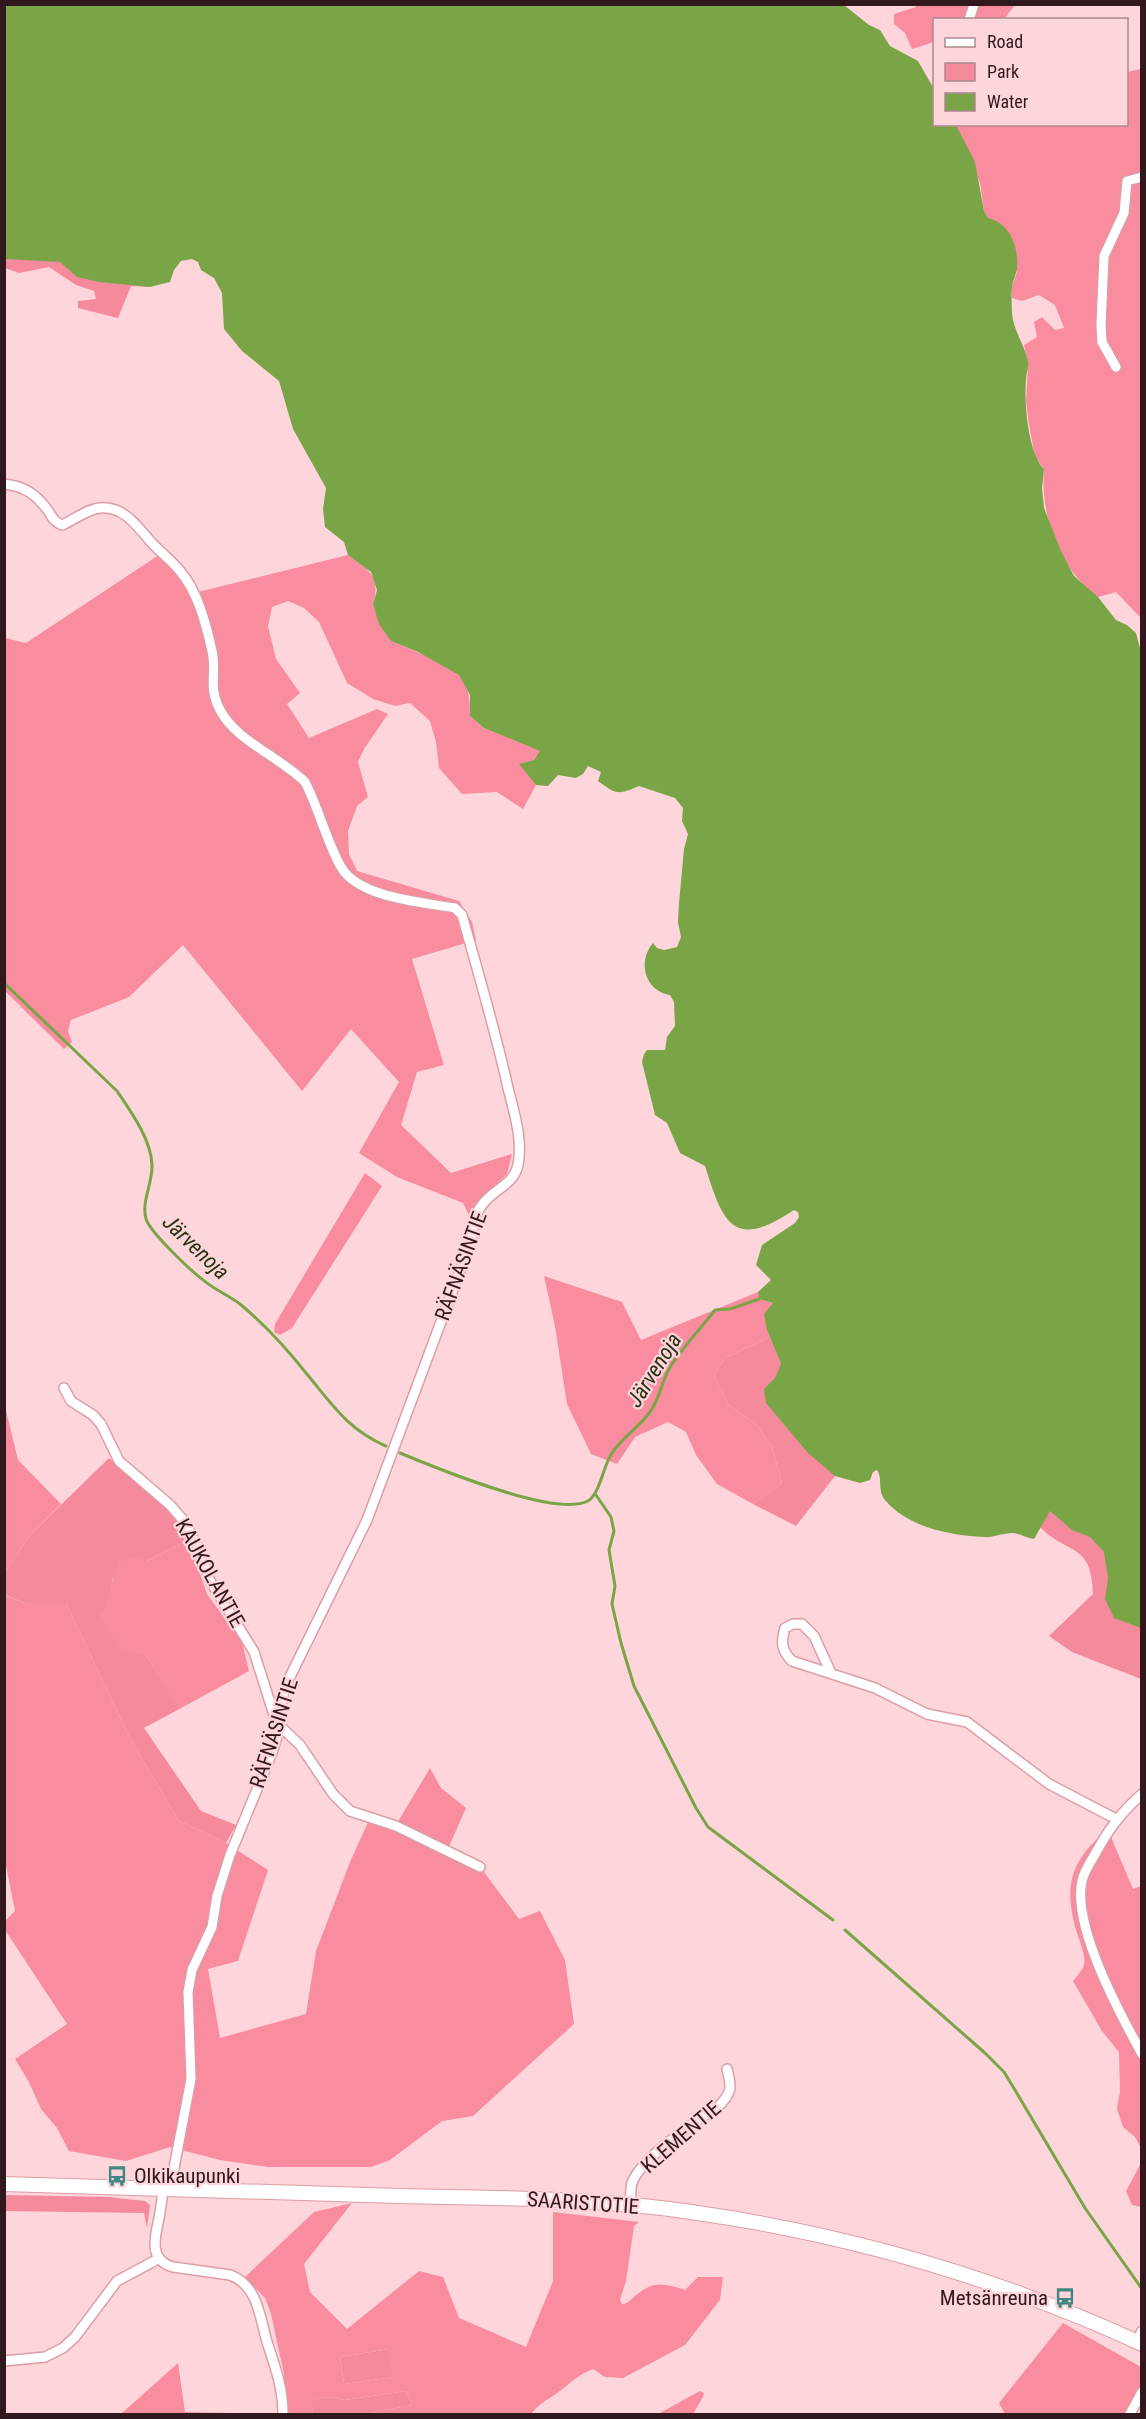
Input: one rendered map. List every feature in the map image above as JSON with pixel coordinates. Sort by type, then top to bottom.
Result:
[{"type":"main road","name":"SAARISTOTIE","points":[[4,2184],[554,2200],[689,2211],[758,2223],[882,2250],[1065,2310],[1140,2339]]},
{"type":"street","points":[[1116,367],[1102,342],[1101,333],[1104,256],[1124,213],[1127,181],[1142,177]]},
{"type":"street","name":"RÄFNÄSINTIE","points":[[4,484],[16,485],[32,492],[55,522],[62,525],[99,508],[118,511],[137,525],[181,572],[194,593],[207,627],[214,661],[211,686],[219,709],[232,727],[294,771],[305,782],[342,868],[354,882],[371,890],[455,908],[462,915],[497,1038],[513,1106],[519,1152],[517,1167],[510,1182],[480,1206],[470,1244],[367,1520],[285,1687],[281,1704],[280,1726],[273,1750],[230,1856],[217,1896],[212,1927],[192,1970],[188,1992],[191,2079],[154,2242],[158,2259]]},
{"type":"street","name":"KAUKOLANTIE","points":[[64,1388],[71,1401],[93,1415],[101,1424],[119,1461],[170,1505],[184,1521],[196,1543],[210,1579],[254,1652],[268,1701],[280,1726],[295,1740],[328,1788],[350,1811],[412,1833],[480,1868]]},
{"type":"street","points":[[831,1673],[814,1636],[802,1624],[793,1624],[785,1628],[782,1646],[785,1654],[792,1661],[875,1688],[927,1714],[968,1722],[1049,1784],[1116,1819]]},
{"type":"street","points":[[1142,1794],[1116,1819],[1085,1871],[1082,1882],[1082,1914],[1102,1976],[1117,2010],[1142,2054]]},
{"type":"street","name":"KLEMENTIE","points":[[630,2206],[632,2182],[646,2164],[659,2151],[719,2106],[727,2097],[732,2086],[727,2069]]},
{"type":"street","points":[[4,2361],[45,2357],[63,2348],[75,2337],[117,2281],[158,2259],[165,2265],[173,2267],[230,2275],[238,2278],[246,2286],[257,2302],[279,2373],[283,2415]]},
{"type":"street","points":[[1130,2415],[1142,2392]]},
{"type":"green space","points":[[4,156],[150,287],[131,286],[118,318],[78,308],[78,301],[96,299],[94,291],[76,285],[49,267],[19,273],[5,268]]},
{"type":"green space","points":[[770,1337],[781,1364],[834,1454],[835,1476],[796,1526],[753,1504],[782,1483],[772,1447],[757,1425],[728,1404],[714,1375],[725,1358]]},
{"type":"green space","points":[[109,1458],[143,1485],[162,1504],[188,1540],[113,1578],[109,1599],[101,1616],[147,1656],[174,1701],[183,1707],[144,1728],[201,1811],[236,1825],[226,1843],[178,1820],[129,1736],[66,1603],[25,1603],[5,1595],[5,1572],[30,1535]]},
{"type":"green space","points":[[1054,1487],[1141,1515],[1141,1679],[1072,1652],[1049,1636],[1093,1594],[1092,1577],[1083,1557],[1040,1527]]},
{"type":"green space","points":[[5,2195],[108,2197],[145,2201],[150,2205],[147,2228],[144,2213],[5,2211]]},
{"type":"green space","points":[[389,2349],[394,2377],[344,2384],[340,2357]]},
{"type":"green space","points":[[406,2391],[412,2405],[366,2414],[313,2414],[311,2400],[328,2397],[345,2400]]},
{"type":"shaded area","points":[[917,5],[1015,5],[1005,18],[933,18],[933,42],[912,49],[905,33],[894,24],[894,14]]},
{"type":"shaded area","points":[[1141,69],[1141,618],[1116,592],[1098,597],[1084,585],[1073,572],[1055,540],[1045,504],[1044,469],[1035,456],[1029,425],[1026,402],[1028,365],[1024,345],[1037,337],[1034,322],[1042,317],[1055,330],[1064,328],[1055,305],[1039,295],[1022,301],[1012,298],[1012,287],[1017,272],[984,211],[980,183],[956,126],[1128,126],[1128,72]]},
{"type":"shaded area","points":[[162,553],[194,593],[348,555],[362,565],[374,580],[373,604],[391,641],[437,661],[459,675],[467,689],[470,716],[484,728],[541,751],[534,760],[520,764],[536,785],[523,809],[497,792],[462,794],[439,768],[436,742],[430,721],[410,703],[395,706],[373,699],[347,683],[319,622],[304,608],[288,601],[272,607],[268,626],[276,659],[300,693],[287,704],[309,738],[377,709],[388,714],[364,749],[358,762],[368,797],[357,806],[348,831],[349,854],[357,871],[459,901],[472,922],[476,940],[412,959],[444,1065],[417,1072],[401,1125],[451,1173],[512,1154],[507,1174],[475,1204],[470,1217],[463,1203],[397,1177],[359,1153],[399,1082],[351,1029],[302,1091],[183,945],[129,997],[71,1020],[68,1031],[72,1042],[64,1049],[5,991],[5,638],[26,643]]},
{"type":"shaded area","points":[[365,1173],[382,1186],[292,1328],[280,1335],[274,1332],[275,1324]]},
{"type":"shaded area","points":[[544,1276],[622,1302],[641,1340],[758,1292],[759,1299],[773,1303],[767,1330],[770,1337],[725,1358],[714,1375],[728,1404],[757,1425],[772,1447],[782,1483],[753,1504],[717,1484],[696,1455],[686,1432],[668,1422],[635,1437],[617,1464],[591,1454],[567,1404],[555,1326]]},
{"type":"shaded area","points":[[4,1402],[18,1460],[61,1504],[30,1535],[5,1572]]},
{"type":"shaded area","points":[[188,1540],[207,1594],[242,1642],[249,1671],[183,1707],[174,1702],[147,1656],[120,1651],[101,1616],[119,1562],[136,1557],[147,1561]]},
{"type":"shaded area","points":[[4,1595],[25,1603],[66,1603],[129,1736],[178,1820],[226,1843],[268,1870],[238,1961],[208,1969],[220,2038],[306,2014],[316,1951],[350,1862],[370,1818],[396,1825],[430,1768],[441,1788],[466,1808],[447,1851],[480,1867],[519,1919],[540,1911],[565,1960],[574,2024],[473,2116],[442,2121],[390,2160],[371,2167],[268,2167],[220,2160],[170,2147],[126,2161],[69,2151],[57,2128],[41,2109],[29,2082],[15,2059],[67,2024],[5,1930],[5,1921],[15,1911],[4,1855]]},
{"type":"shaded area","points":[[1108,1830],[1133,1889],[1141,1886],[1141,2148],[1135,2137],[1123,2127],[1117,2109],[1120,2091],[1119,2052],[1102,2031],[1073,1981],[1082,1969],[1084,1961],[1071,1902],[1073,1876],[1085,1852]]},
{"type":"shaded area","points":[[1141,2154],[1142,2207],[1132,2205],[1126,2191],[1140,2165]]},
{"type":"shaded area","points":[[352,2203],[304,2264],[310,2292],[347,2329],[419,2271],[443,2277],[459,2318],[526,2347],[553,2281],[553,2212],[639,2222],[634,2226],[626,2281],[620,2300],[622,2304],[653,2285],[685,2290],[698,2277],[723,2277],[720,2300],[685,2345],[623,2378],[605,2377],[593,2369],[576,2378],[531,2414],[366,2414],[412,2405],[406,2391],[345,2400],[328,2397],[312,2400],[313,2414],[287,2414],[284,2374],[271,2314],[265,2298],[245,2277],[314,2212]],"holes":[[[389,2349],[393,2377],[344,2384],[340,2357]]]},
{"type":"shaded area","points":[[1063,2323],[1141,2367],[1141,2405],[1137,2411],[1138,2414],[1005,2414],[999,2403]]},
{"type":"shaded area","points":[[178,2363],[185,2412],[280,2414],[121,2414]]},
{"type":"shaded area","points":[[700,2391],[704,2393],[703,2397],[693,2414],[658,2414]]},
{"type":"water","points":[[5,4],[844,5],[869,25],[880,30],[890,46],[918,61],[933,87],[933,126],[957,126],[975,162],[984,211],[988,218],[1002,225],[1015,245],[1017,269],[1012,287],[1012,314],[1028,362],[1027,414],[1034,451],[1044,469],[1042,488],[1044,508],[1061,551],[1074,576],[1098,597],[1116,620],[1127,625],[1136,633],[1141,652],[1141,1628],[1114,1618],[1105,1599],[1108,1578],[1104,1552],[1090,1537],[1072,1530],[1050,1511],[1034,1539],[1012,1533],[987,1537],[930,1528],[906,1517],[885,1500],[881,1492],[877,1470],[873,1472],[870,1480],[860,1483],[835,1476],[808,1453],[766,1403],[764,1389],[775,1378],[781,1364],[767,1330],[764,1314],[773,1303],[759,1299],[758,1292],[771,1280],[756,1265],[762,1245],[795,1223],[799,1217],[798,1212],[794,1210],[757,1228],[744,1229],[733,1225],[718,1203],[705,1166],[680,1153],[667,1123],[655,1115],[642,1062],[647,1050],[665,1050],[667,1037],[675,1026],[674,1002],[670,995],[661,992],[649,982],[645,959],[653,943],[657,948],[664,950],[677,947],[681,937],[678,922],[679,903],[684,849],[688,834],[682,821],[683,808],[675,798],[639,786],[622,792],[614,791],[598,781],[601,772],[588,766],[583,774],[576,778],[558,775],[548,786],[536,785],[519,764],[534,760],[540,751],[484,728],[470,716],[470,695],[459,675],[418,652],[391,641],[379,624],[373,604],[377,590],[371,572],[348,555],[344,542],[325,527],[323,509],[326,488],[293,429],[279,381],[242,351],[224,329],[222,293],[214,278],[201,270],[198,262],[192,259],[181,261],[174,270],[170,282],[150,287],[99,282],[77,277],[60,262],[5,259]]},
{"type":"waterway","name":"Järvenoja","points":[[4,983],[117,1091],[134,1117],[151,1155],[152,1172],[145,1212],[146,1219],[155,1233],[196,1274],[240,1304],[258,1320],[350,1424],[386,1446]]},
{"type":"waterway","name":"Järvenoja","points":[[400,1453],[466,1479],[523,1497],[549,1503],[572,1504],[588,1501],[596,1492],[612,1453],[651,1411],[672,1364],[715,1310],[730,1309],[759,1299]]},
{"type":"waterway","points":[[596,1495],[611,1517],[614,1531],[609,1550],[615,1586],[612,1604],[634,1686],[696,1808],[708,1827],[833,1920]]},
{"type":"waterway","points":[[845,1930],[1004,2072],[1085,2208],[1142,2289]]},
{"type":"place","name":"Olkikaupunki","points":[[117,2176]]},
{"type":"place","name":"Metsänreuna","points":[[1065,2298]]}]
